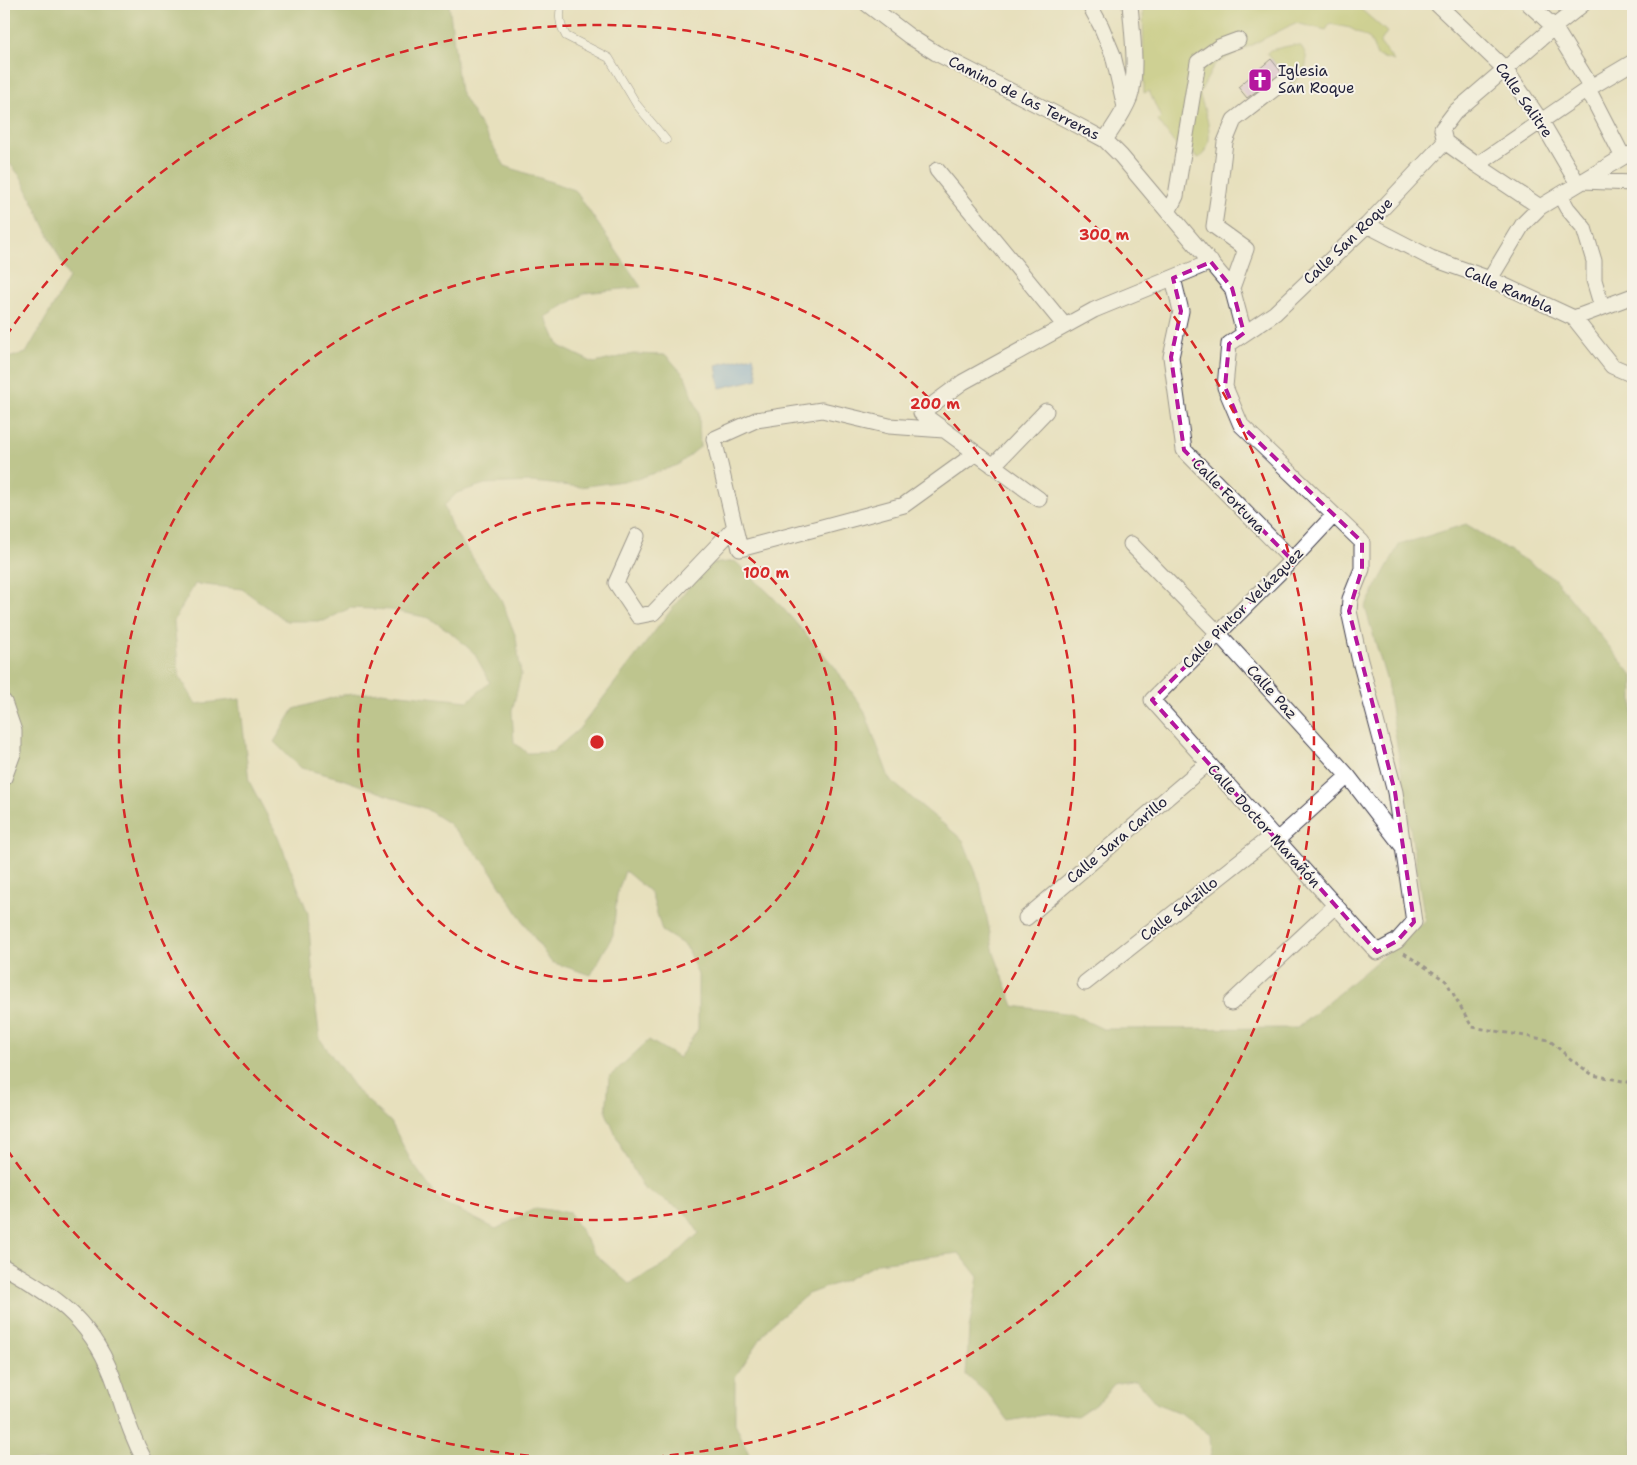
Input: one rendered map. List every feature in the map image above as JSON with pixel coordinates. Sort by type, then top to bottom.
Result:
[{"type":"street","name":"Camino de las Terreras","points":[[867,4],[909,36],[936,53],[1105,140],[1121,156],[1232,288],[1244,334]]},
{"type":"street","points":[[1088,4],[1113,55],[1125,107]]},
{"type":"street","points":[[1105,140],[1120,119],[1133,83],[1130,4]]},
{"type":"street","points":[[1490,279],[1523,224],[1540,207],[1628,155],[1554,26],[1529,4]]},
{"type":"street","points":[[1540,207],[1445,142],[1442,129],[1454,112],[1554,26],[1583,4]]},
{"type":"street","name":"Calle Salitre","points":[[1443,5],[1505,69],[1581,183]]},
{"type":"street","points":[[1168,212],[1176,196],[1198,62],[1219,47],[1238,40]]},
{"type":"street","points":[[1477,165],[1589,88],[1633,62]]},
{"type":"street","points":[[1232,288],[1246,249],[1214,226],[1220,192],[1225,142],[1234,120],[1283,82]]},
{"type":"street","name":"Calle San Roque","points":[[1334,515],[1241,424],[1225,386],[1229,344],[1275,313],[1368,225],[1445,142]]},
{"type":"street","points":[[937,170],[1065,326]]},
{"type":"street","points":[[1581,183],[1633,183]]},
{"type":"street","points":[[1560,195],[1584,228],[1594,261],[1594,280],[1602,307]]},
{"type":"street","name":"Calle Rambla","points":[[1368,225],[1431,258],[1490,279],[1574,318],[1612,366],[1633,375]]},
{"type":"street","points":[[1039,499],[921,413],[964,382],[1094,310],[1211,262]]},
{"type":"street","name":"Calle Fortuna","points":[[1172,278],[1181,311],[1172,357],[1184,450],[1292,560]]},
{"type":"street","points":[[1574,318],[1633,296]]},
{"type":"street","points":[[944,430],[889,426],[822,410],[756,420],[714,439],[740,549],[904,506],[976,453]]},
{"type":"street","points":[[993,466],[1046,411]]},
{"type":"street","points":[[1334,515],[1362,542],[1362,569],[1350,599],[1349,611],[1395,792],[1404,848],[1414,922],[1397,941]]},
{"type":"street","name":"Calle Pintor Velázquez","points":[[1152,700],[1292,560],[1334,515]]},
{"type":"street","points":[[637,536],[616,583],[638,616],[653,613],[735,527]]},
{"type":"street","name":"Calle Paz","points":[[1132,544],[1218,633],[1348,776],[1404,848]]},
{"type":"street","name":"Calle Doctor Marañón","points":[[1152,700],[1377,952],[1397,941]]},
{"type":"street","points":[[4,702],[14,731],[14,751],[4,778]]},
{"type":"street","name":"Calle Jara Carillo","points":[[1026,918],[1208,763]]},
{"type":"street","name":"Calle Salzillo","points":[[1085,983],[1275,838],[1348,776]]},
{"type":"street","points":[[1231,1003],[1336,905]]},
{"type":"street","points":[[4,1267],[44,1291],[82,1323],[95,1339],[105,1357],[132,1437],[144,1461]]},
{"type":"lane","points":[[562,4],[560,20],[566,36],[609,58],[637,105],[666,140]]},
{"type":"path","points":[[1397,941],[1403,952],[1446,981],[1472,1027],[1549,1040],[1593,1075],[1633,1083]]},
{"type":"highlighted area","points":[[1211,262],[1232,288],[1244,333],[1229,344],[1225,387],[1241,425],[1362,542],[1362,569],[1349,611],[1395,792],[1414,922],[1397,941],[1377,952],[1152,700],[1292,560],[1184,450],[1171,357],[1181,311],[1173,278]]},
{"type":"green space","points":[[4,4],[449,4],[460,91],[505,166],[575,190],[641,287],[585,293],[546,317],[559,346],[594,363],[633,354],[666,355],[685,376],[699,413],[700,447],[678,465],[637,479],[581,487],[532,482],[485,484],[457,493],[444,506],[452,528],[501,599],[516,637],[521,675],[512,711],[514,742],[527,753],[552,752],[579,729],[689,587],[711,564],[735,561],[773,597],[834,666],[864,710],[890,780],[963,840],[980,883],[994,953],[1014,1006],[1072,1014],[1103,1029],[1297,1028],[1425,921],[1387,682],[1365,607],[1399,545],[1466,524],[1554,578],[1633,676],[1633,1461],[1211,1461],[1210,1435],[1182,1414],[1156,1403],[1136,1380],[1114,1384],[1102,1399],[1077,1416],[1055,1413],[1008,1421],[990,1396],[966,1375],[969,1329],[978,1277],[959,1253],[878,1263],[846,1280],[808,1294],[770,1325],[735,1377],[735,1423],[752,1461],[4,1461],[4,359],[26,353],[69,278],[21,177],[4,157]],"holes":[[[195,584],[242,589],[286,621],[324,621],[350,608],[390,610],[429,618],[449,631],[474,653],[490,682],[468,701],[381,692],[342,695],[294,709],[274,742],[301,768],[339,778],[426,809],[448,823],[487,865],[551,962],[591,975],[613,935],[617,895],[625,871],[651,893],[662,931],[686,946],[698,975],[698,1029],[679,1058],[649,1040],[609,1077],[606,1113],[621,1147],[644,1189],[684,1211],[699,1233],[666,1264],[629,1284],[594,1253],[570,1213],[536,1208],[496,1229],[440,1201],[411,1161],[391,1122],[357,1091],[320,1039],[314,993],[308,913],[277,834],[249,781],[240,699],[196,704],[179,675],[174,621]]]},
{"type":"green space","points":[[1143,4],[1355,4],[1387,32],[1380,43],[1394,61],[1377,56],[1370,39],[1350,28],[1330,24],[1326,30],[1295,23],[1215,64],[1199,94],[1205,110],[1209,137],[1205,152],[1199,158],[1174,143],[1158,121],[1161,118],[1149,91],[1144,93]]},
{"type":"green space","points":[[1293,45],[1301,46],[1305,52],[1307,62],[1300,77],[1291,85],[1267,53],[1270,50]]},
{"type":"water","points":[[753,356],[758,379],[720,388],[716,365]]},
{"type":"building","name":"Iglesia San Roque","points":[[1271,59],[1282,73],[1247,98],[1238,87]]},
{"type":"place","name":"Iglesia San Roque","points":[[1260,80]]}]
